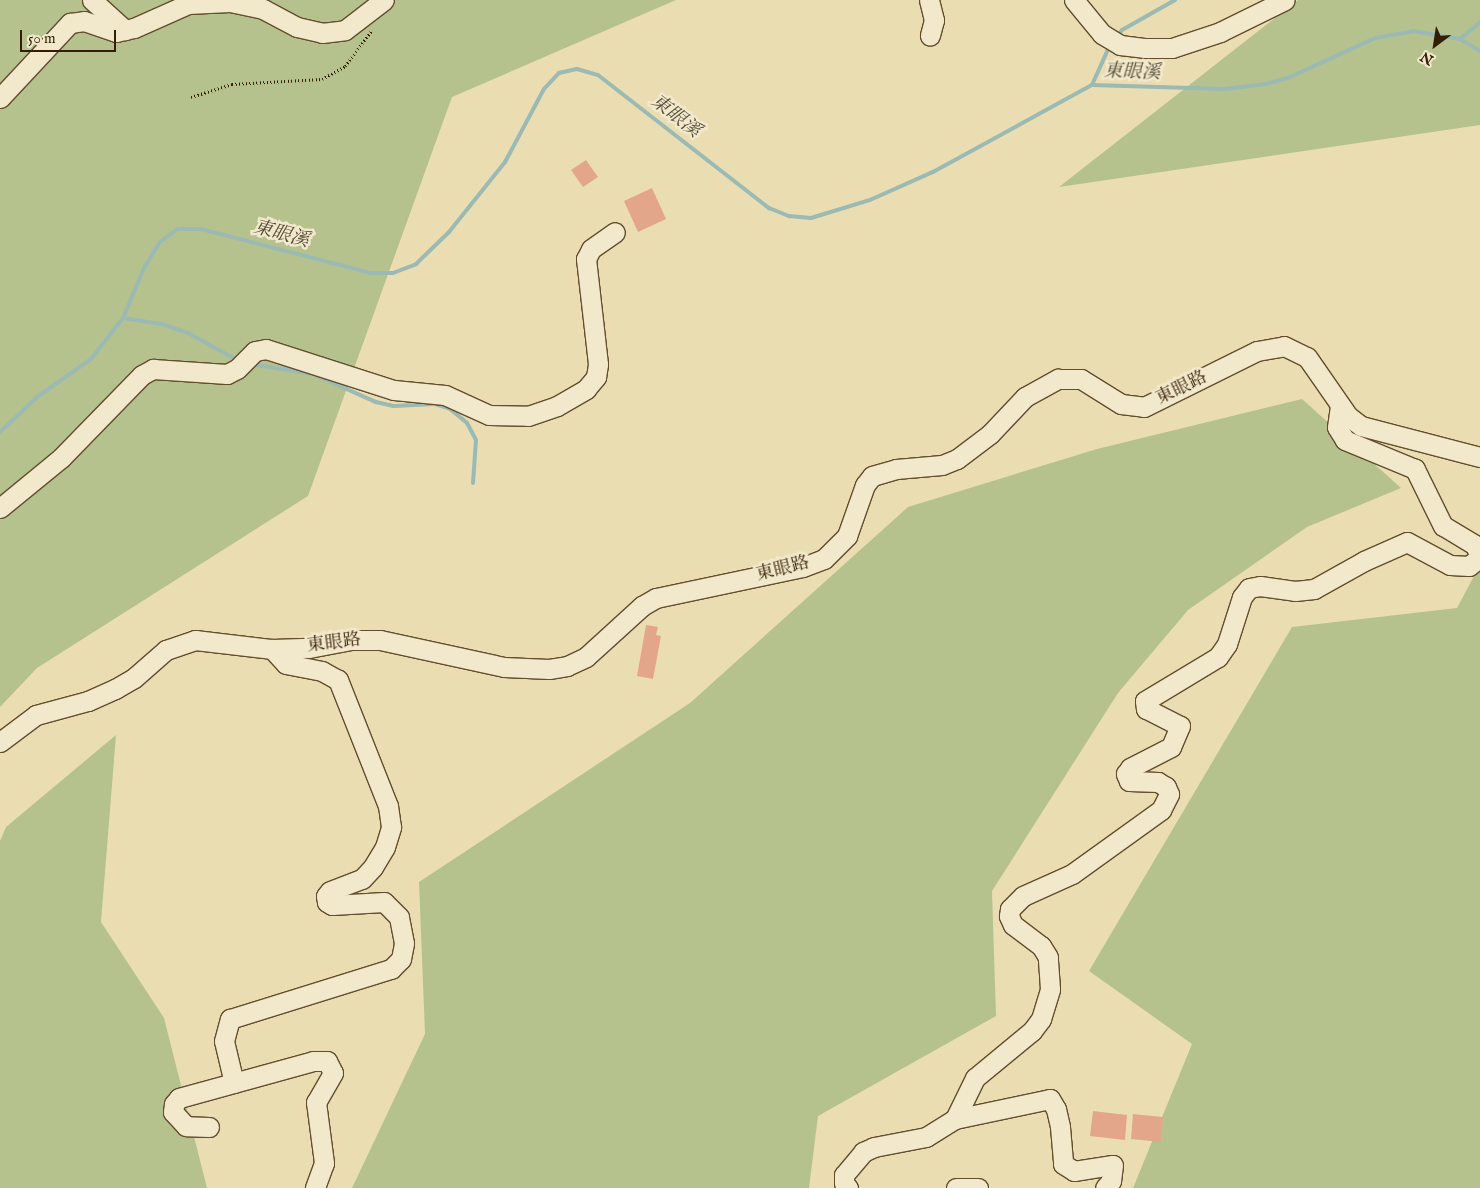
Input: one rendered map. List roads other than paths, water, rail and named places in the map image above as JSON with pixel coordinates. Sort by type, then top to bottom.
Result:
[{"type":"street","points":[[92,0],[125,30]]},
{"type":"street","points":[[0,98],[70,23],[84,21],[101,29],[125,30],[188,4],[230,2],[263,9],[297,27],[322,33],[345,30],[384,0]]},
{"type":"street","points":[[929,0],[934,20],[930,35]]},
{"type":"street","points":[[1074,0],[1102,34],[1120,45],[1144,48],[1172,48],[1220,32],[1285,0]]},
{"type":"street","points":[[0,508],[61,458],[142,375],[153,369],[227,374],[237,369],[255,351],[266,349],[394,390],[445,395],[489,415],[528,416],[557,406],[586,389],[596,377],[598,364],[586,259],[591,249],[615,232]]},
{"type":"street","name":"東眼路","points":[[0,742],[36,715],[88,701],[115,689],[166,650],[181,642],[203,640],[272,649],[309,648],[351,640],[380,640],[504,667],[549,669],[567,666],[586,657],[642,606],[656,598],[803,567],[824,559],[847,536],[865,485],[872,476],[896,469],[942,465],[957,459],[980,443],[1024,397],[1058,379],[1081,379],[1122,404],[1144,407],[1257,351],[1284,346],[1307,357],[1340,406],[1362,426],[1378,433],[1480,457]]},
{"type":"street","points":[[955,1119],[975,1078],[1032,1032],[1047,1003],[1050,970],[1048,957],[1041,946],[1013,925],[1009,916],[1010,909],[1023,896],[1072,874],[1161,810],[1169,794],[1166,787],[1158,782],[1129,782],[1126,774],[1138,763],[1171,747],[1180,726],[1146,708],[1145,701],[1218,657],[1233,630],[1245,592],[1253,586],[1295,591],[1314,589],[1364,561],[1407,542],[1450,566],[1469,566],[1480,557],[1475,545],[1443,526],[1415,469],[1345,440],[1337,427],[1340,406]]},
{"type":"street","points":[[234,1083],[224,1041],[230,1018],[391,969],[401,959],[404,943],[399,917],[384,902],[332,905],[326,902],[326,896],[330,891],[362,879],[373,867],[385,847],[391,827],[388,806],[338,680],[322,671],[286,664],[272,649]]},
{"type":"street","points":[[209,1127],[186,1126],[173,1112],[174,1104],[179,1098],[313,1061],[327,1061],[333,1067],[333,1074],[316,1102],[324,1164],[315,1188]]},
{"type":"street","points":[[848,1188],[844,1183],[844,1176],[863,1152],[926,1137],[955,1119],[1050,1099],[1056,1109],[1060,1127],[1063,1164],[1067,1169],[1074,1170],[1113,1165],[1111,1181],[1105,1188]]},
{"type":"street","points":[[956,1188],[978,1188]]},
{"type":"waterway","points":[[1116,37],[1122,30],[1175,0]]},
{"type":"waterway","points":[[1460,39],[1480,22]]},
{"type":"waterway","name":"東眼溪","points":[[0,432],[37,397],[91,359],[123,318],[145,266],[160,242],[177,229],[201,229],[371,273],[393,273],[416,264],[449,232],[505,162],[544,89],[559,73],[577,69],[598,75],[769,208],[789,216],[811,218],[870,200],[933,172],[1092,85],[1225,89],[1266,84],[1290,77],[1375,38],[1413,31],[1460,39],[1480,51]]},
{"type":"waterway","points":[[1092,85],[1110,45]]},
{"type":"waterway","points":[[123,318],[162,324],[188,333],[239,361]]},
{"type":"waterway","points":[[250,364],[313,374],[376,402],[394,406],[435,404],[450,409],[467,423],[476,440],[473,483]]}]
